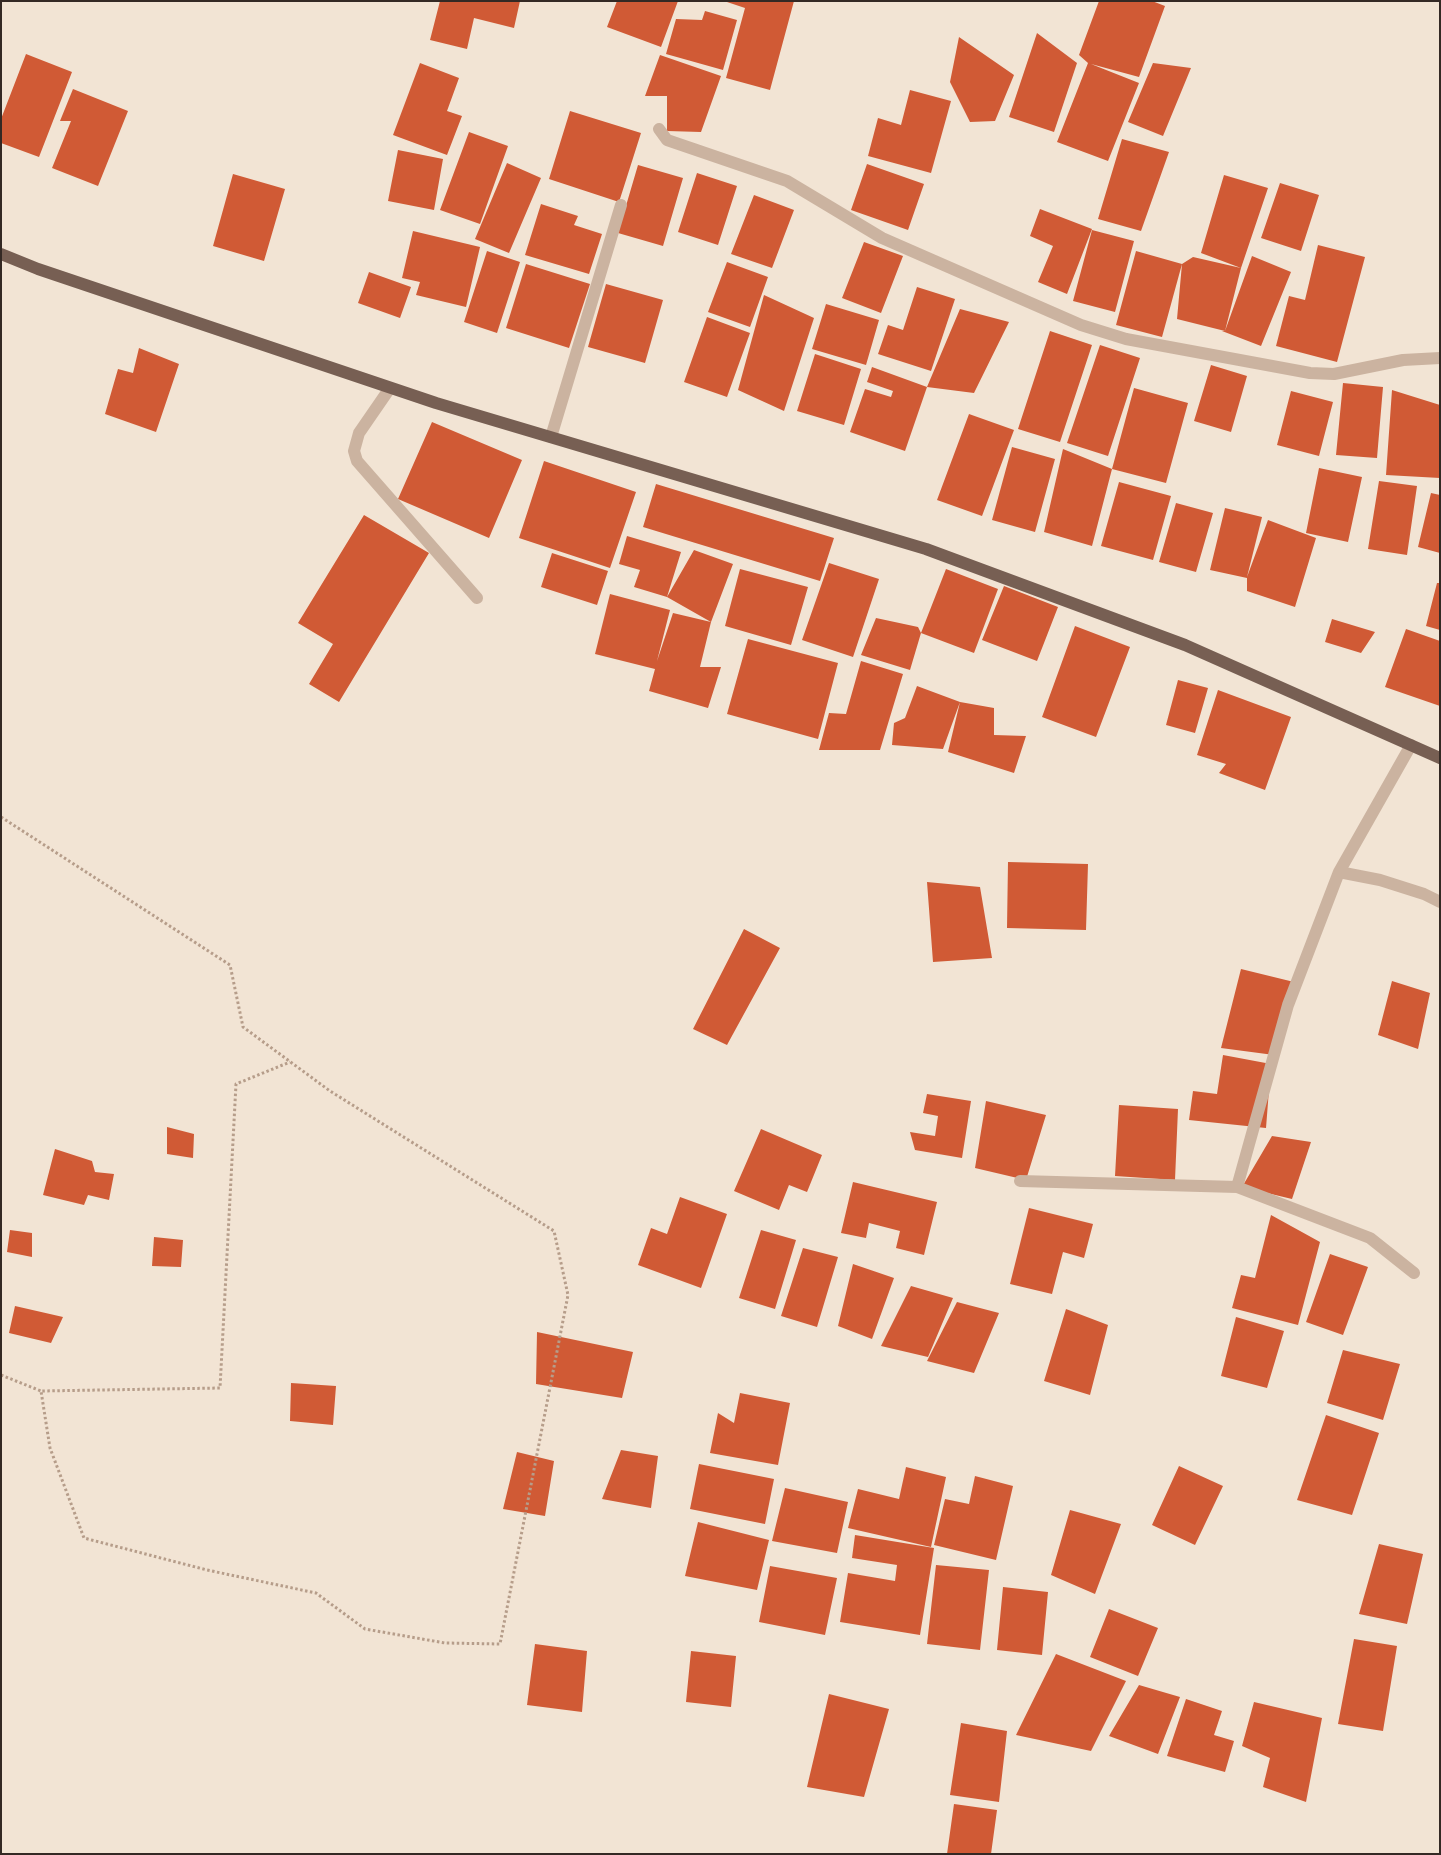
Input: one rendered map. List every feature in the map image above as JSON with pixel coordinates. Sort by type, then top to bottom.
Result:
[{"type":"main road","points":[[1,254],[38,269],[390,388],[926,549],[1185,645],[1440,758]]},
{"type":"street","points":[[659,129],[667,140],[787,181],[882,238],[1081,325],[1126,339],[1310,373],[1334,374],[1403,360],[1440,358]]},
{"type":"street","points":[[551,437],[621,206]]},
{"type":"street","points":[[390,388],[359,433],[354,451],[357,461],[477,598]]},
{"type":"street","points":[[1237,1187],[1288,1005],[1340,872],[1411,744]]},
{"type":"street","points":[[1340,872],[1380,880],[1424,894],[1440,902]]},
{"type":"street","points":[[1020,1181],[1237,1187],[1370,1238],[1414,1273]]},
{"type":"path","points":[[1,817],[230,965],[243,1027],[330,1091],[554,1231],[568,1295],[500,1644],[445,1643],[365,1629],[316,1593],[206,1570],[84,1538],[50,1448],[41,1391]]},
{"type":"path","points":[[1,1375],[41,1391],[220,1388],[236,1084],[290,1062]]},
{"type":"building","points":[[440,1],[520,1],[514,28],[474,18],[467,49],[430,40]]},
{"type":"building","points":[[617,1],[678,1],[661,47],[607,27]]},
{"type":"building","points":[[724,1],[794,1],[770,90],[726,78],[745,8]]},
{"type":"building","points":[[1099,1],[1152,1],[1165,6],[1139,77],[1091,64],[1139,83],[1108,161],[1057,142],[1088,63],[1079,55]]},
{"type":"building","points":[[705,11],[737,20],[723,70],[666,54],[676,19],[702,20]]},
{"type":"building","points":[[1037,33],[1077,63],[1054,132],[1009,117]]},
{"type":"building","points":[[959,37],[1014,75],[995,121],[970,122],[950,82]]},
{"type":"building","points":[[26,54],[72,72],[39,157],[1,143],[1,119]]},
{"type":"building","points":[[660,55],[721,76],[701,132],[667,131],[667,96],[645,96]]},
{"type":"building","points":[[420,63],[459,78],[447,111],[462,116],[447,155],[393,135]]},
{"type":"building","points":[[1153,63],[1191,68],[1163,136],[1128,122]]},
{"type":"building","points":[[73,89],[128,111],[98,186],[52,168],[71,121],[60,121]]},
{"type":"building","points":[[910,90],[951,101],[931,173],[868,156],[878,118],[901,125]]},
{"type":"building","points":[[570,111],[641,133],[619,202],[549,179]]},
{"type":"building","points":[[469,132],[508,146],[480,224],[440,210]]},
{"type":"building","points":[[1122,139],[1169,152],[1141,231],[1098,219]]},
{"type":"building","points":[[398,150],[443,159],[434,210],[388,201]]},
{"type":"building","points":[[507,163],[541,178],[509,253],[475,239]]},
{"type":"building","points":[[867,164],[924,184],[908,230],[851,210]]},
{"type":"building","points":[[638,165],[683,178],[663,246],[618,233]]},
{"type":"building","points":[[697,173],[737,186],[718,245],[678,232]]},
{"type":"building","points":[[233,174],[285,189],[264,261],[213,246]]},
{"type":"building","points":[[1224,175],[1268,188],[1241,268],[1201,253]]},
{"type":"building","points":[[1280,183],[1319,195],[1301,251],[1261,238]]},
{"type":"building","points":[[754,195],[794,210],[772,268],[731,254]]},
{"type":"building","points":[[541,204],[578,216],[574,225],[602,234],[589,274],[525,255]]},
{"type":"building","points":[[1040,209],[1092,229],[1067,294],[1038,282],[1053,246],[1030,236]]},
{"type":"building","points":[[1092,230],[1134,241],[1115,312],[1073,301]]},
{"type":"building","points":[[413,231],[480,247],[466,307],[416,295],[420,282],[402,278]]},
{"type":"building","points":[[864,242],[903,256],[881,313],[842,298]]},
{"type":"building","points":[[1318,245],[1365,257],[1337,362],[1276,346],[1289,296],[1305,300]]},
{"type":"building","points":[[487,251],[520,262],[497,333],[464,322]]},
{"type":"building","points":[[1136,251],[1182,264],[1162,337],[1116,325]]},
{"type":"building","points":[[1252,256],[1291,272],[1261,346],[1222,331],[1225,331]]},
{"type":"building","points":[[1193,257],[1241,268],[1225,331],[1177,319],[1182,264]]},
{"type":"building","points":[[727,262],[768,277],[750,327],[708,312]]},
{"type":"building","points":[[526,264],[590,284],[569,348],[506,328]]},
{"type":"building","points":[[369,272],[411,287],[400,318],[358,303]]},
{"type":"building","points":[[606,284],[663,300],[645,363],[588,347]]},
{"type":"building","points":[[917,287],[955,299],[931,371],[878,354],[888,325],[903,330]]},
{"type":"building","points":[[764,295],[814,318],[784,411],[738,390]]},
{"type":"building","points":[[826,304],[879,320],[866,365],[812,349]]},
{"type":"building","points":[[960,309],[1009,322],[974,393],[927,387]]},
{"type":"building","points":[[707,317],[750,333],[727,397],[684,382]]},
{"type":"building","points":[[1050,331],[1092,345],[1060,442],[1018,429]]},
{"type":"building","points":[[1100,345],[1140,358],[1108,456],[1067,443]]},
{"type":"building","points":[[139,348],[179,364],[156,432],[105,414],[118,369],[133,373]]},
{"type":"building","points":[[815,354],[861,369],[844,425],[797,411]]},
{"type":"building","points":[[1211,365],[1247,376],[1231,432],[1194,421]]},
{"type":"building","points":[[872,367],[927,387],[905,451],[850,432],[865,389],[891,397],[893,391],[867,382]]},
{"type":"building","points":[[1343,383],[1383,387],[1377,458],[1336,455]]},
{"type":"building","points":[[1134,388],[1188,403],[1166,483],[1112,469]]},
{"type":"building","points":[[1392,390],[1440,405],[1440,478],[1386,475]]},
{"type":"building","points":[[1291,391],[1333,402],[1319,456],[1277,445]]},
{"type":"building","points":[[969,414],[1014,430],[982,516],[937,500]]},
{"type":"building","points":[[432,422],[522,460],[489,538],[398,499]]},
{"type":"building","points":[[1012,447],[1055,459],[1035,532],[992,520]]},
{"type":"building","points":[[1063,449],[1112,469],[1092,546],[1044,532]]},
{"type":"building","points":[[544,461],[636,492],[610,568],[519,538]]},
{"type":"building","points":[[1319,468],[1362,477],[1348,542],[1306,533]]},
{"type":"building","points":[[1379,481],[1417,486],[1407,555],[1368,549]]},
{"type":"building","points":[[1119,482],[1171,496],[1153,560],[1101,546]]},
{"type":"building","points":[[656,484],[834,538],[820,581],[643,527]]},
{"type":"building","points":[[1431,493],[1440,495],[1440,553],[1418,547]]},
{"type":"building","points":[[1176,503],[1213,513],[1196,572],[1159,562]]},
{"type":"building","points":[[1225,508],[1262,517],[1247,577],[1268,520],[1316,538],[1295,607],[1247,591],[1247,578],[1210,570]]},
{"type":"building","points":[[364,515],[429,553],[339,702],[309,684],[333,644],[298,623]]},
{"type":"building","points":[[627,536],[681,552],[667,597],[634,587],[640,570],[619,564]]},
{"type":"building","points":[[694,550],[733,564],[711,622],[667,597]]},
{"type":"building","points":[[552,553],[608,571],[597,605],[541,587]]},
{"type":"building","points":[[829,563],[879,579],[853,657],[802,640]]},
{"type":"building","points":[[740,569],[808,587],[791,645],[725,626]]},
{"type":"building","points":[[946,569],[998,589],[974,653],[921,633]]},
{"type":"building","points":[[1437,583],[1440,583],[1440,630],[1426,626]]},
{"type":"building","points":[[1004,586],[1058,607],[1037,661],[982,640]]},
{"type":"building","points":[[610,594],[670,610],[657,661],[673,613],[711,622],[700,667],[721,667],[708,708],[649,691],[655,669],[595,654]]},
{"type":"building","points":[[876,618],[918,627],[921,633],[910,670],[861,655]]},
{"type":"building","points":[[1332,619],[1375,632],[1361,653],[1325,642]]},
{"type":"building","points":[[1075,626],[1130,647],[1096,737],[1042,717]]},
{"type":"building","points":[[1406,629],[1440,641],[1440,706],[1385,687]]},
{"type":"building","points":[[748,639],[838,663],[818,739],[727,714]]},
{"type":"building","points":[[861,661],[903,674],[880,750],[819,750],[829,713],[846,714]]},
{"type":"building","points":[[1178,680],[1208,688],[1195,733],[1166,725]]},
{"type":"building","points":[[917,686],[960,702],[943,749],[892,745],[894,723],[905,718]]},
{"type":"building","points":[[1218,690],[1291,717],[1265,790],[1219,773],[1226,764],[1197,755]]},
{"type":"building","points":[[960,702],[994,708],[994,735],[1026,736],[1014,773],[948,752]]},
{"type":"building","points":[[1008,862],[1088,864],[1086,930],[1007,928]]},
{"type":"building","points":[[927,882],[980,887],[992,958],[933,962]]},
{"type":"building","points":[[744,929],[780,948],[727,1045],[693,1029]]},
{"type":"building","points":[[1241,969],[1294,982],[1274,1055],[1221,1048]]},
{"type":"building","points":[[1392,981],[1430,993],[1418,1049],[1378,1035]]},
{"type":"building","points":[[1223,1055],[1271,1064],[1266,1128],[1189,1120],[1193,1091],[1217,1094]]},
{"type":"building","points":[[927,1094],[971,1101],[962,1158],[915,1150],[910,1132],[935,1136],[938,1116],[923,1113]]},
{"type":"building","points":[[986,1101],[1046,1115],[1026,1180],[975,1168]]},
{"type":"building","points":[[1119,1105],[1178,1109],[1175,1180],[1115,1176]]},
{"type":"building","points":[[167,1127],[194,1134],[193,1158],[167,1154]]},
{"type":"building","points":[[761,1129],[822,1155],[807,1192],[789,1185],[779,1210],[734,1191]]},
{"type":"building","points":[[1272,1136],[1311,1142],[1292,1199],[1242,1187]]},
{"type":"building","points":[[55,1149],[92,1161],[95,1172],[114,1174],[109,1200],[88,1195],[84,1205],[43,1195]]},
{"type":"building","points":[[853,1182],[937,1202],[924,1255],[896,1248],[900,1231],[869,1223],[866,1238],[841,1233]]},
{"type":"building","points":[[680,1197],[727,1214],[701,1288],[638,1265],[651,1228],[667,1234]]},
{"type":"building","points":[[1029,1208],[1093,1224],[1084,1258],[1063,1252],[1052,1294],[1010,1284]]},
{"type":"building","points":[[1271,1215],[1320,1242],[1298,1325],[1232,1308],[1241,1275],[1255,1278]]},
{"type":"building","points":[[10,1230],[32,1233],[32,1257],[7,1252]]},
{"type":"building","points":[[761,1230],[796,1240],[775,1309],[739,1298]]},
{"type":"building","points":[[154,1237],[183,1240],[181,1267],[152,1266]]},
{"type":"building","points":[[803,1248],[838,1257],[817,1327],[781,1316]]},
{"type":"building","points":[[1330,1254],[1368,1267],[1343,1335],[1306,1322]]},
{"type":"building","points":[[853,1264],[894,1278],[872,1339],[838,1326]]},
{"type":"building","points":[[911,1286],[953,1298],[928,1357],[881,1346]]},
{"type":"building","points":[[957,1302],[999,1313],[974,1373],[927,1361]]},
{"type":"building","points":[[15,1306],[63,1317],[51,1343],[9,1333]]},
{"type":"building","points":[[1066,1309],[1108,1325],[1090,1395],[1044,1381]]},
{"type":"building","points":[[1236,1317],[1284,1331],[1267,1388],[1221,1376]]},
{"type":"building","points":[[537,1332],[633,1352],[622,1398],[536,1384]]},
{"type":"building","points":[[1343,1350],[1400,1364],[1383,1420],[1327,1403]]},
{"type":"building","points":[[291,1383],[336,1386],[333,1425],[290,1421]]},
{"type":"building","points":[[740,1393],[790,1403],[778,1465],[710,1453],[718,1413],[734,1423]]},
{"type":"building","points":[[1326,1415],[1379,1433],[1352,1515],[1297,1500]]},
{"type":"building","points":[[621,1450],[658,1456],[651,1508],[602,1499]]},
{"type":"building","points":[[517,1452],[554,1461],[545,1516],[503,1509]]},
{"type":"building","points":[[699,1464],[774,1479],[765,1524],[690,1509]]},
{"type":"building","points":[[1179,1466],[1223,1486],[1195,1545],[1152,1525]]},
{"type":"building","points":[[906,1467],[946,1477],[931,1547],[848,1528],[858,1489],[899,1499]]},
{"type":"building","points":[[975,1476],[1013,1486],[996,1560],[934,1545],[945,1499],[969,1504]]},
{"type":"building","points":[[785,1488],[848,1502],[837,1553],[772,1541]]},
{"type":"building","points":[[1070,1510],[1121,1524],[1095,1594],[1051,1575]]},
{"type":"building","points":[[698,1522],[769,1540],[757,1590],[685,1576]]},
{"type":"building","points":[[855,1535],[934,1548],[920,1635],[840,1622],[848,1573],[895,1581],[897,1565],[852,1558]]},
{"type":"building","points":[[1379,1544],[1423,1554],[1407,1624],[1359,1614]]},
{"type":"building","points":[[936,1565],[989,1570],[980,1650],[927,1644]]},
{"type":"building","points":[[770,1566],[837,1578],[825,1635],[759,1622]]},
{"type":"building","points":[[1003,1587],[1048,1592],[1042,1655],[997,1650]]},
{"type":"building","points":[[1109,1609],[1158,1628],[1138,1676],[1090,1657]]},
{"type":"building","points":[[1354,1639],[1397,1646],[1383,1731],[1338,1724]]},
{"type":"building","points":[[535,1644],[587,1651],[582,1712],[527,1705]]},
{"type":"building","points":[[691,1651],[736,1656],[731,1707],[686,1702]]},
{"type":"building","points":[[1056,1654],[1126,1681],[1091,1751],[1016,1735]]},
{"type":"building","points":[[1139,1685],[1180,1697],[1158,1754],[1109,1736]]},
{"type":"building","points":[[829,1694],[889,1709],[864,1797],[807,1787]]},
{"type":"building","points":[[1186,1699],[1222,1711],[1214,1735],[1234,1741],[1225,1772],[1167,1756]]},
{"type":"building","points":[[1254,1702],[1322,1718],[1306,1802],[1263,1787],[1270,1758],[1242,1746]]},
{"type":"building","points":[[961,1723],[1007,1731],[999,1802],[950,1795]]},
{"type":"building","points":[[954,1804],[997,1810],[991,1854],[947,1854]]}]
